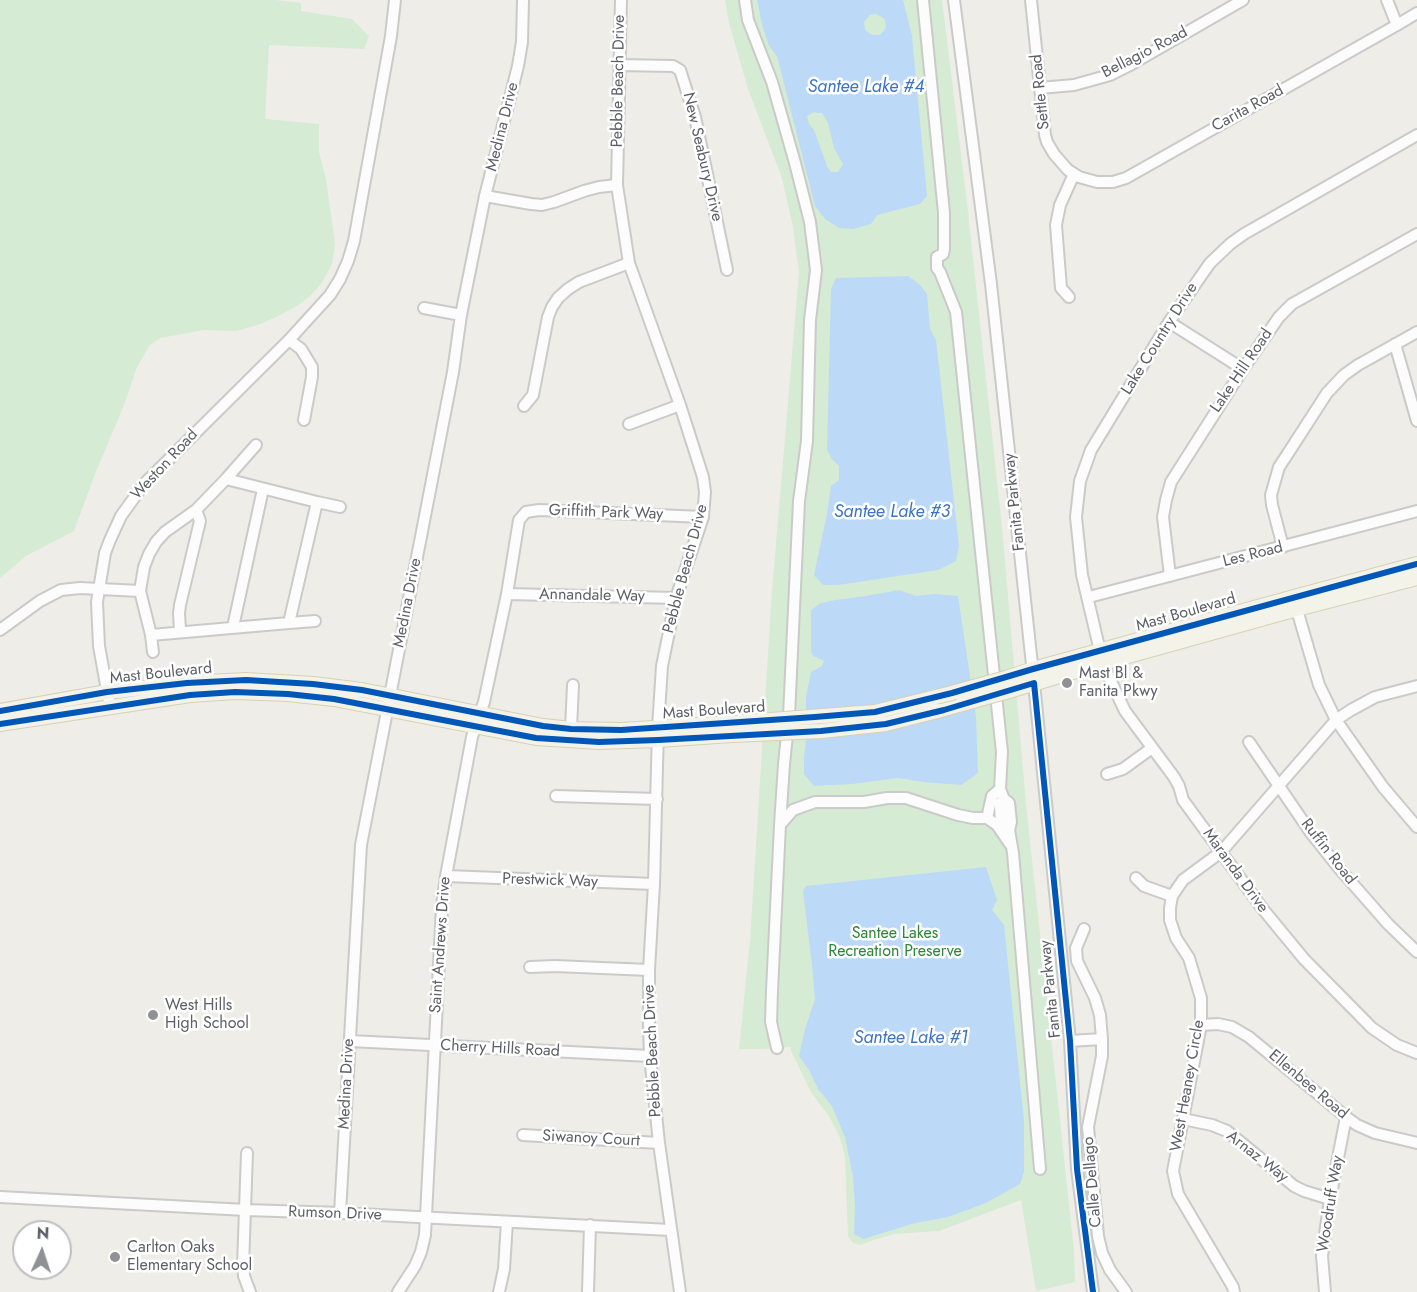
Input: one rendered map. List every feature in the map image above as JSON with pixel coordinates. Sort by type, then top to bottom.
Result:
[{"type":"main road","name":"Mast Boulevard","points":[[0,711],[109,699],[235,692],[388,702],[477,720],[536,738],[599,742],[658,734],[732,729],[875,712],[952,693],[1008,684],[1295,603],[1417,564]]},
{"type":"main road","name":"Mast Boulevard","points":[[1295,603],[1417,578]]},
{"type":"main road","name":"Mast Boulevard","points":[[0,724],[109,699]]},
{"type":"main road","name":"Mast Boulevard","points":[[477,720],[658,734]]},
{"type":"street","name":"Weston Road","points":[[109,699],[99,646],[98,602],[105,553],[110,540],[121,516],[148,479],[289,340],[330,295],[340,279],[354,241],[391,36],[395,0]]},
{"type":"street","name":"Medina Drive","points":[[340,1213],[361,845],[453,372],[461,315],[485,196],[518,66],[522,42],[523,0]]},
{"type":"street","name":"Pebble Beach Drive","points":[[621,0],[617,185],[629,263],[680,405],[703,477],[705,492],[703,517],[676,598],[662,666],[649,970],[650,1056],[670,1230],[680,1292]]},
{"type":"street","points":[[745,0],[748,20],[772,82],[795,163],[810,222],[816,270],[810,320],[807,441],[799,501],[789,716],[780,825],[771,1022],[777,1048]]},
{"type":"street","points":[[923,0],[944,213],[944,249],[943,254],[937,257],[937,268],[956,312],[1002,752],[1002,794],[1009,803],[1011,822],[1009,830],[1040,1169]]},
{"type":"street","name":"Fanita Parkway","points":[[954,0],[991,284],[1070,1041],[1077,1169],[1093,1292]]},
{"type":"street","name":"Settle Road","points":[[1030,0],[1045,135],[1058,160],[1074,174]]},
{"type":"street","name":"Bellagio Road","points":[[1040,88],[1074,85],[1110,75],[1243,0]]},
{"type":"street","points":[[1387,0],[1397,25]]},
{"type":"street","name":"Carita Road","points":[[1074,174],[1097,182],[1113,182],[1126,178],[1417,13]]},
{"type":"street","name":"New Seabury Drive","points":[[619,64],[673,66],[680,70],[695,117],[727,270]]},
{"type":"street","name":"Lake Country Drive","points":[[1102,657],[1082,575],[1076,517],[1077,497],[1083,471],[1098,437],[1169,322],[1204,271],[1230,244],[1264,222],[1417,135]]},
{"type":"street","points":[[1069,297],[1061,288],[1056,225],[1060,205],[1074,174]]},
{"type":"street","points":[[485,196],[542,205],[584,191],[617,185]]},
{"type":"street","name":"Lake Hill Road","points":[[1170,576],[1164,518],[1171,482],[1279,317],[1292,304],[1417,234]]},
{"type":"street","points":[[524,406],[533,395],[548,318],[558,297],[579,282],[629,263]]},
{"type":"street","points":[[424,308],[461,315]]},
{"type":"street","points":[[1169,322],[1243,369]]},
{"type":"street","points":[[1283,547],[1271,495],[1279,467],[1334,385],[1344,375],[1417,332]]},
{"type":"street","points":[[289,340],[301,349],[312,367],[304,420]]},
{"type":"street","points":[[1395,344],[1417,421]]},
{"type":"street","points":[[629,424],[680,405]]},
{"type":"street","points":[[153,652],[140,591],[148,554],[165,532],[196,510],[256,445]]},
{"type":"street","points":[[226,479],[340,507]]},
{"type":"street","points":[[233,627],[264,489]]},
{"type":"street","points":[[289,623],[317,502]]},
{"type":"street","points":[[180,631],[180,605],[200,521],[196,510]]},
{"type":"street","name":"Griffith Park Way","points":[[518,527],[521,517],[532,510],[703,517]]},
{"type":"street","name":"Les Road","points":[[1089,597],[1417,511]]},
{"type":"street","name":"Saint Andrews Drive","points":[[398,1292],[418,1260],[425,1235],[442,906],[472,737],[507,594],[518,527]]},
{"type":"street","points":[[0,630],[40,601],[61,590],[80,588],[140,591]]},
{"type":"street","name":"Annandale Way","points":[[507,594],[676,598]]},
{"type":"street","points":[[1295,603],[1319,685],[1336,720],[1383,787],[1417,827]]},
{"type":"street","points":[[151,635],[315,621]]},
{"type":"street","name":"Maranda Drive","points":[[1102,657],[1125,711],[1174,777],[1183,800],[1262,908],[1304,959],[1351,1007],[1380,1034],[1397,1045],[1417,1053]]},
{"type":"street","points":[[571,729],[573,685]]},
{"type":"street","points":[[1136,878],[1144,886],[1172,896],[1183,880],[1221,852],[1336,720],[1375,697],[1417,686]]},
{"type":"street","name":"Ruffin Road","points":[[1249,742],[1311,833],[1338,867],[1388,924],[1417,952]]},
{"type":"street","points":[[1107,774],[1124,769],[1152,748]]},
{"type":"street","points":[[987,818],[992,796],[1002,794]]},
{"type":"street","points":[[556,796],[657,800]]},
{"type":"street","points":[[780,825],[793,810],[815,802],[864,802],[887,798],[906,798],[957,815],[987,818],[997,825],[1012,847]]},
{"type":"street","name":"Prestwick Way","points":[[446,876],[654,884]]},
{"type":"street","name":"West Heaney Circle","points":[[1172,896],[1170,920],[1176,938],[1189,958],[1201,998],[1201,1025],[1173,1171],[1178,1194],[1234,1292]]},
{"type":"street","name":"Calle Dellago","points":[[1084,929],[1076,948],[1077,961],[1095,998],[1100,1015],[1102,1039],[1102,1056],[1088,1134],[1100,1245],[1110,1270],[1120,1287],[1126,1292]]},
{"type":"street","points":[[530,967],[649,970]]},
{"type":"street","name":"Ellenbee Road","points":[[1201,1025],[1218,1024],[1232,1027],[1249,1037],[1346,1117],[1375,1133],[1417,1143]]},
{"type":"street","points":[[1070,1041],[1102,1039]]},
{"type":"street","name":"Cherry Hills Road","points":[[350,1041],[650,1056]]},
{"type":"street","name":"Woodruff Way","points":[[1325,1292],[1322,1256],[1330,1199],[1346,1117]]},
{"type":"street","name":"Arnaz Way","points":[[1183,1119],[1212,1125],[1227,1131],[1294,1186],[1330,1199]]},
{"type":"street","name":"Siwanoy Court","points":[[523,1135],[659,1143]]},
{"type":"street","points":[[247,1153],[243,1266],[250,1292]]},
{"type":"street","name":"Rumson Drive","points":[[0,1197],[670,1230]]},
{"type":"street","points":[[499,1292],[504,1269],[507,1222]]},
{"type":"street","points":[[588,1292],[590,1225]]},
{"type":"green space","points":[[0,0],[275,0],[301,3],[301,11],[352,19],[369,36],[364,49],[269,45],[265,119],[319,124],[319,152],[326,179],[335,244],[332,264],[321,284],[295,307],[258,325],[236,331],[204,330],[160,338],[150,345],[137,367],[74,531],[26,556],[0,578]]},
{"type":"green space","name":"Santee Lakes Recreation Preserve","points":[[725,0],[942,0],[967,203],[1002,527],[1026,804],[1074,1251],[1075,1282],[1036,1291],[1021,1200],[939,1231],[894,1234],[860,1245],[853,1243],[848,1236],[845,1156],[840,1138],[830,1118],[811,1092],[791,1047],[739,1049],[750,941],[772,591],[799,272],[793,227],[782,178],[748,89],[729,23]]},
{"type":"water","name":"Santee Lake #4","points":[[757,0],[903,0],[912,36],[927,196],[920,204],[877,215],[871,224],[853,229],[839,228],[825,219],[815,206],[777,56],[769,46]],"holes":[[[876,14],[885,20],[886,27],[879,35],[872,35],[865,30],[864,22],[870,15]],[[814,112],[822,113],[828,123],[834,148],[843,164],[838,172],[831,172],[827,166],[814,130],[809,124],[807,116]]]},
{"type":"water","name":"Santee Lake #3","points":[[908,276],[927,294],[930,329],[936,340],[959,546],[956,561],[938,570],[838,585],[823,585],[814,575],[831,486],[839,480],[839,466],[827,450],[831,289],[836,278]]},
{"type":"water","points":[[899,590],[916,596],[935,594],[958,596],[976,717],[978,773],[961,785],[897,778],[814,786],[804,774],[806,697],[811,672],[822,666],[824,661],[813,656],[811,651],[811,610],[821,603]]},
{"type":"water","name":"Santee Lake #1","points":[[986,867],[997,900],[992,910],[1004,925],[1024,1121],[1024,1172],[1020,1184],[986,1203],[948,1217],[915,1223],[863,1239],[854,1234],[853,1177],[845,1137],[832,1106],[818,1089],[799,1056],[815,999],[803,891],[806,886]]},
{"type":"cycle path","points":[[0,711],[107,692],[187,683],[246,680],[362,690],[543,726],[571,729],[621,730],[875,712],[952,693],[1417,564]]},
{"type":"cycle path","points":[[0,724],[190,695],[235,692],[334,699],[536,738],[599,742],[658,740],[821,731],[886,724],[944,710],[1034,683],[1070,1041],[1077,1169],[1093,1292]]},
{"type":"place","name":"Mast Bl & Fanita Pkwy","points":[[1067,683]]},
{"type":"place","name":"West Hills High School","points":[[153,1015]]},
{"type":"place","name":"Carlton Oaks Elementary School","points":[[115,1257]]}]
